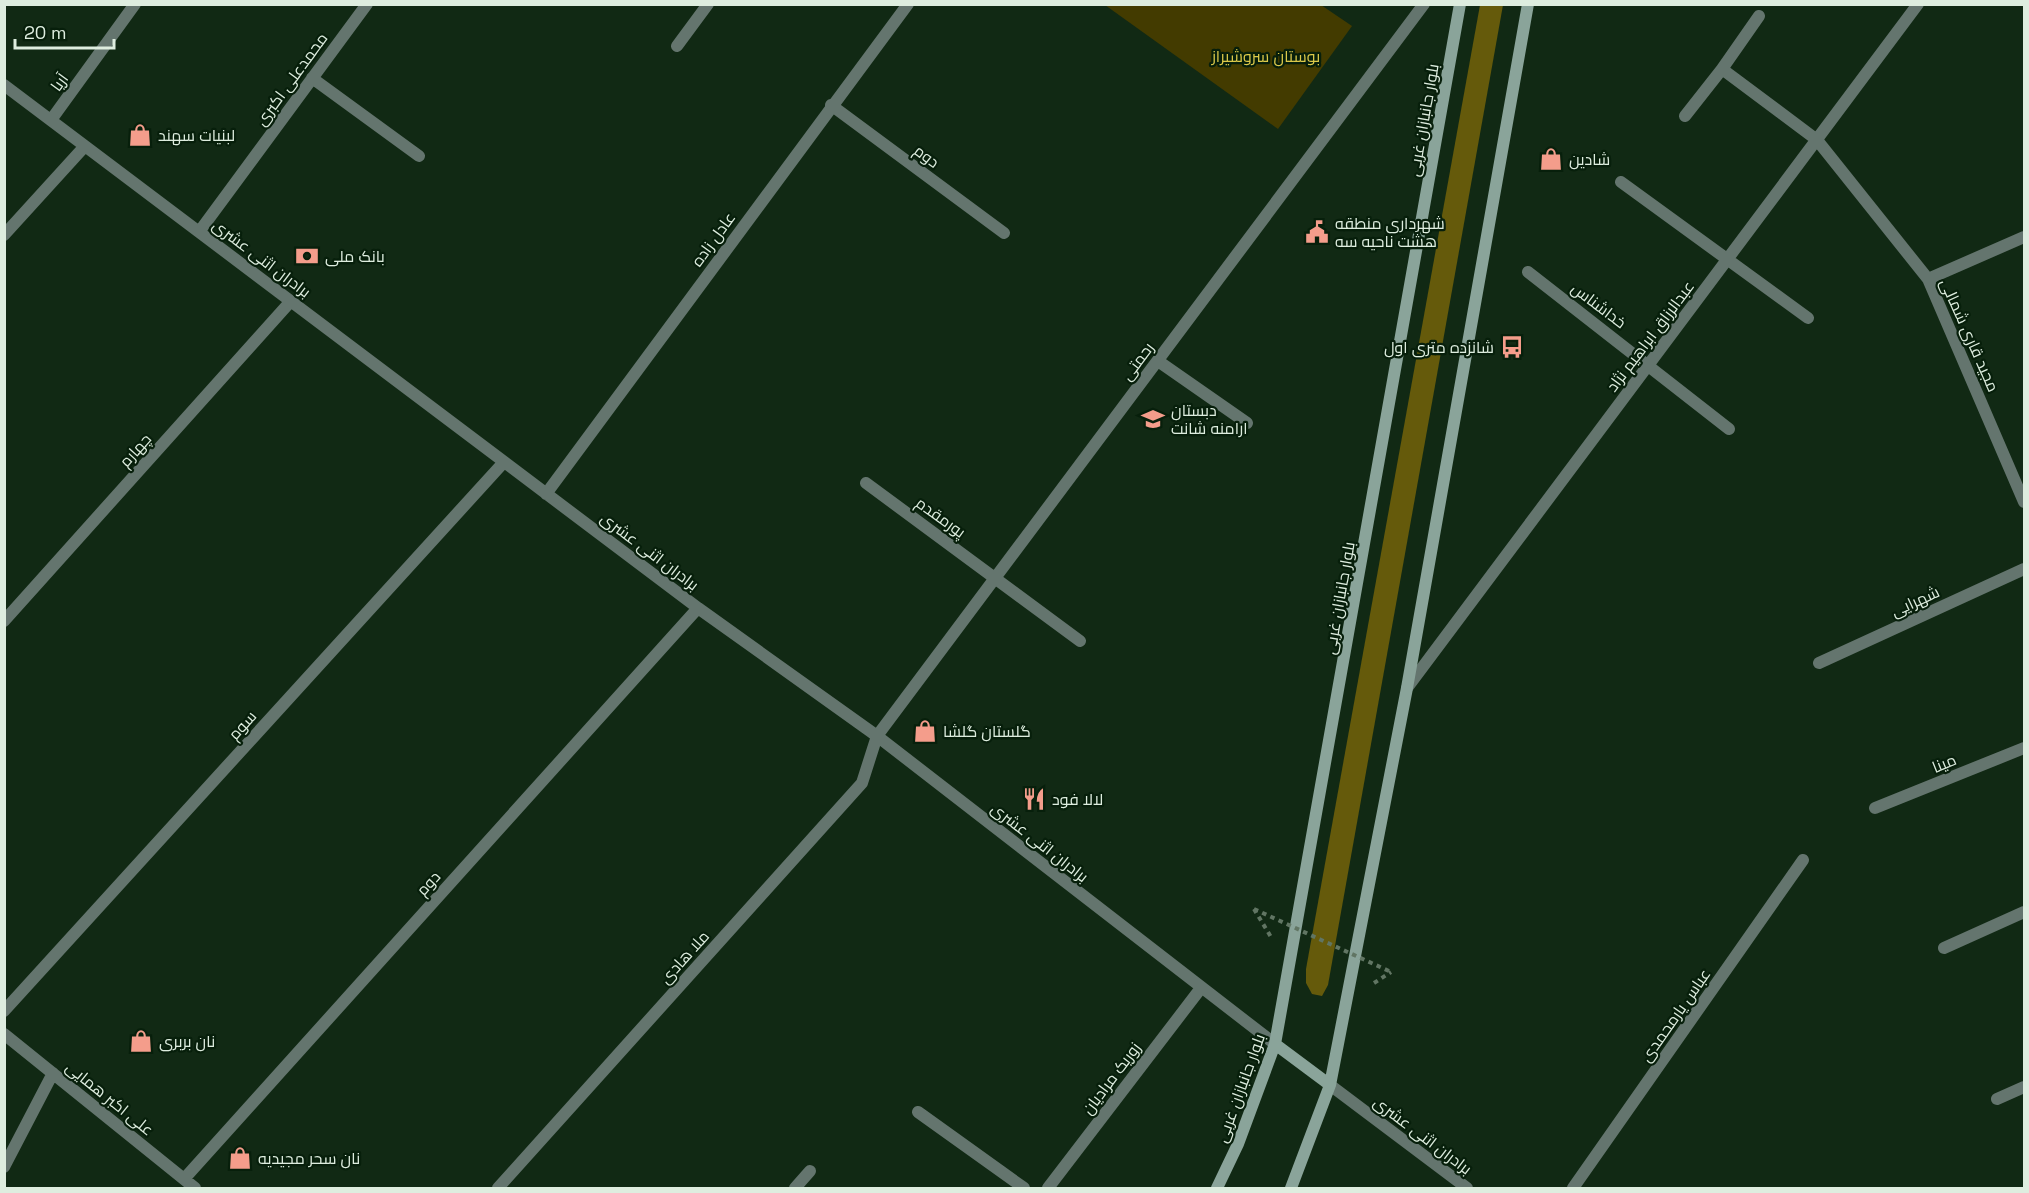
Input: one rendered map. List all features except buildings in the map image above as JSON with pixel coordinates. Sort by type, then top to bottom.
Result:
[{"type":"main road","name":"بلوار جانبازان غربی","points":[[1217,1188],[1238,1144],[1275,1044],[1460,4]]},
{"type":"main road","points":[[1291,1188],[1330,1085],[1407,688],[1528,4]]},
{"type":"main road","points":[[1275,1044],[1330,1085]]},
{"type":"street","name":"آریا","points":[[51,120],[135,4]]},
{"type":"street","name":"محمدعلی اکبری","points":[[199,232],[367,4]]},
{"type":"street","points":[[677,46],[708,4]]},
{"type":"street","name":"عادل زاده","points":[[546,494],[831,105],[908,4]]},
{"type":"street","name":"رحمتی","points":[[877,736],[1424,4]]},
{"type":"street","name":"عبدالرزاق ابراهیم نژاد","points":[[1407,688],[1918,4]]},
{"type":"street","points":[[1685,116],[1759,16]]},
{"type":"street","name":"مجید قاری شمالی","points":[[1722,69],[1817,140],[1928,279],[2025,502]]},
{"type":"street","points":[[312,78],[419,156]]},
{"type":"street","name":"برادران اثنی عشری","points":[[4,85],[698,608],[877,736],[1275,1044]]},
{"type":"street","name":"دوم","points":[[831,105],[1004,233]]},
{"type":"street","points":[[4,235],[86,146]]},
{"type":"street","points":[[1621,182],[1808,318]]},
{"type":"street","points":[[1928,279],[2025,237]]},
{"type":"street","name":"خداشناس","points":[[1528,272],[1649,364],[1729,429]]},
{"type":"street","name":"چهارم","points":[[4,621],[291,301]]},
{"type":"street","points":[[1158,361],[1247,423]]},
{"type":"street","name":"سوم","points":[[4,1011],[504,462]]},
{"type":"street","name":"پورمقدم","points":[[866,483],[1080,641]]},
{"type":"street","name":"شهرایی","points":[[1819,663],[2025,569]]},
{"type":"street","name":"دوم","points":[[184,1179],[698,608]]},
{"type":"street","name":"ملا هادی","points":[[498,1188],[862,783],[877,736]]},
{"type":"street","name":"مینا","points":[[1875,808],[2025,748]]},
{"type":"street","name":"عباس یارمحمدی","points":[[1574,1188],[1803,860]]},
{"type":"street","points":[[1944,948],[2025,912]]},
{"type":"street","name":"زوریک مرادیان","points":[[1048,1188],[1201,988]]},
{"type":"street","name":"علی اکبر همایی","points":[[4,1034],[195,1188]]},
{"type":"street","points":[[4,1167],[53,1073]]},
{"type":"street","name":"برادران اثنی عشری","points":[[1330,1085],[1467,1188]]},
{"type":"street","points":[[1997,1100],[2025,1087]]},
{"type":"street","points":[[918,1112],[1024,1188]]},
{"type":"street","points":[[795,1188],[810,1171]]},
{"type":"path","points":[[1254,909],[1391,972]]},
{"type":"green space","name":"بوستان سروشیراز","points":[[1105,5],[1321,5],[1352,26],[1278,129]]},
{"type":"shaded area","points":[[1480,5],[1503,5],[1328,985],[1322,996],[1312,994],[1306,983],[1306,969]]},
{"type":"place","name":"لبنیات سهند","points":[[140,135]]},
{"type":"place","name":"شادین","points":[[1551,159]]},
{"type":"place","name":"شهرداری منطقه هشت ناحیه سه","points":[[1317,232]]},
{"type":"place","name":"بانک ملی","points":[[307,256]]},
{"type":"place","name":"شانزده متری اول","points":[[1512,347]]},
{"type":"place","name":"دبستان ارامنه شانت","points":[[1153,419]]},
{"type":"place","name":"گلستان گلشا","points":[[925,731]]},
{"type":"place","name":"لالا فود","points":[[1034,799]]},
{"type":"place","name":"نان بربرى","points":[[141,1041]]},
{"type":"place","name":"نان سحر مجیدیه","points":[[240,1158]]}]
